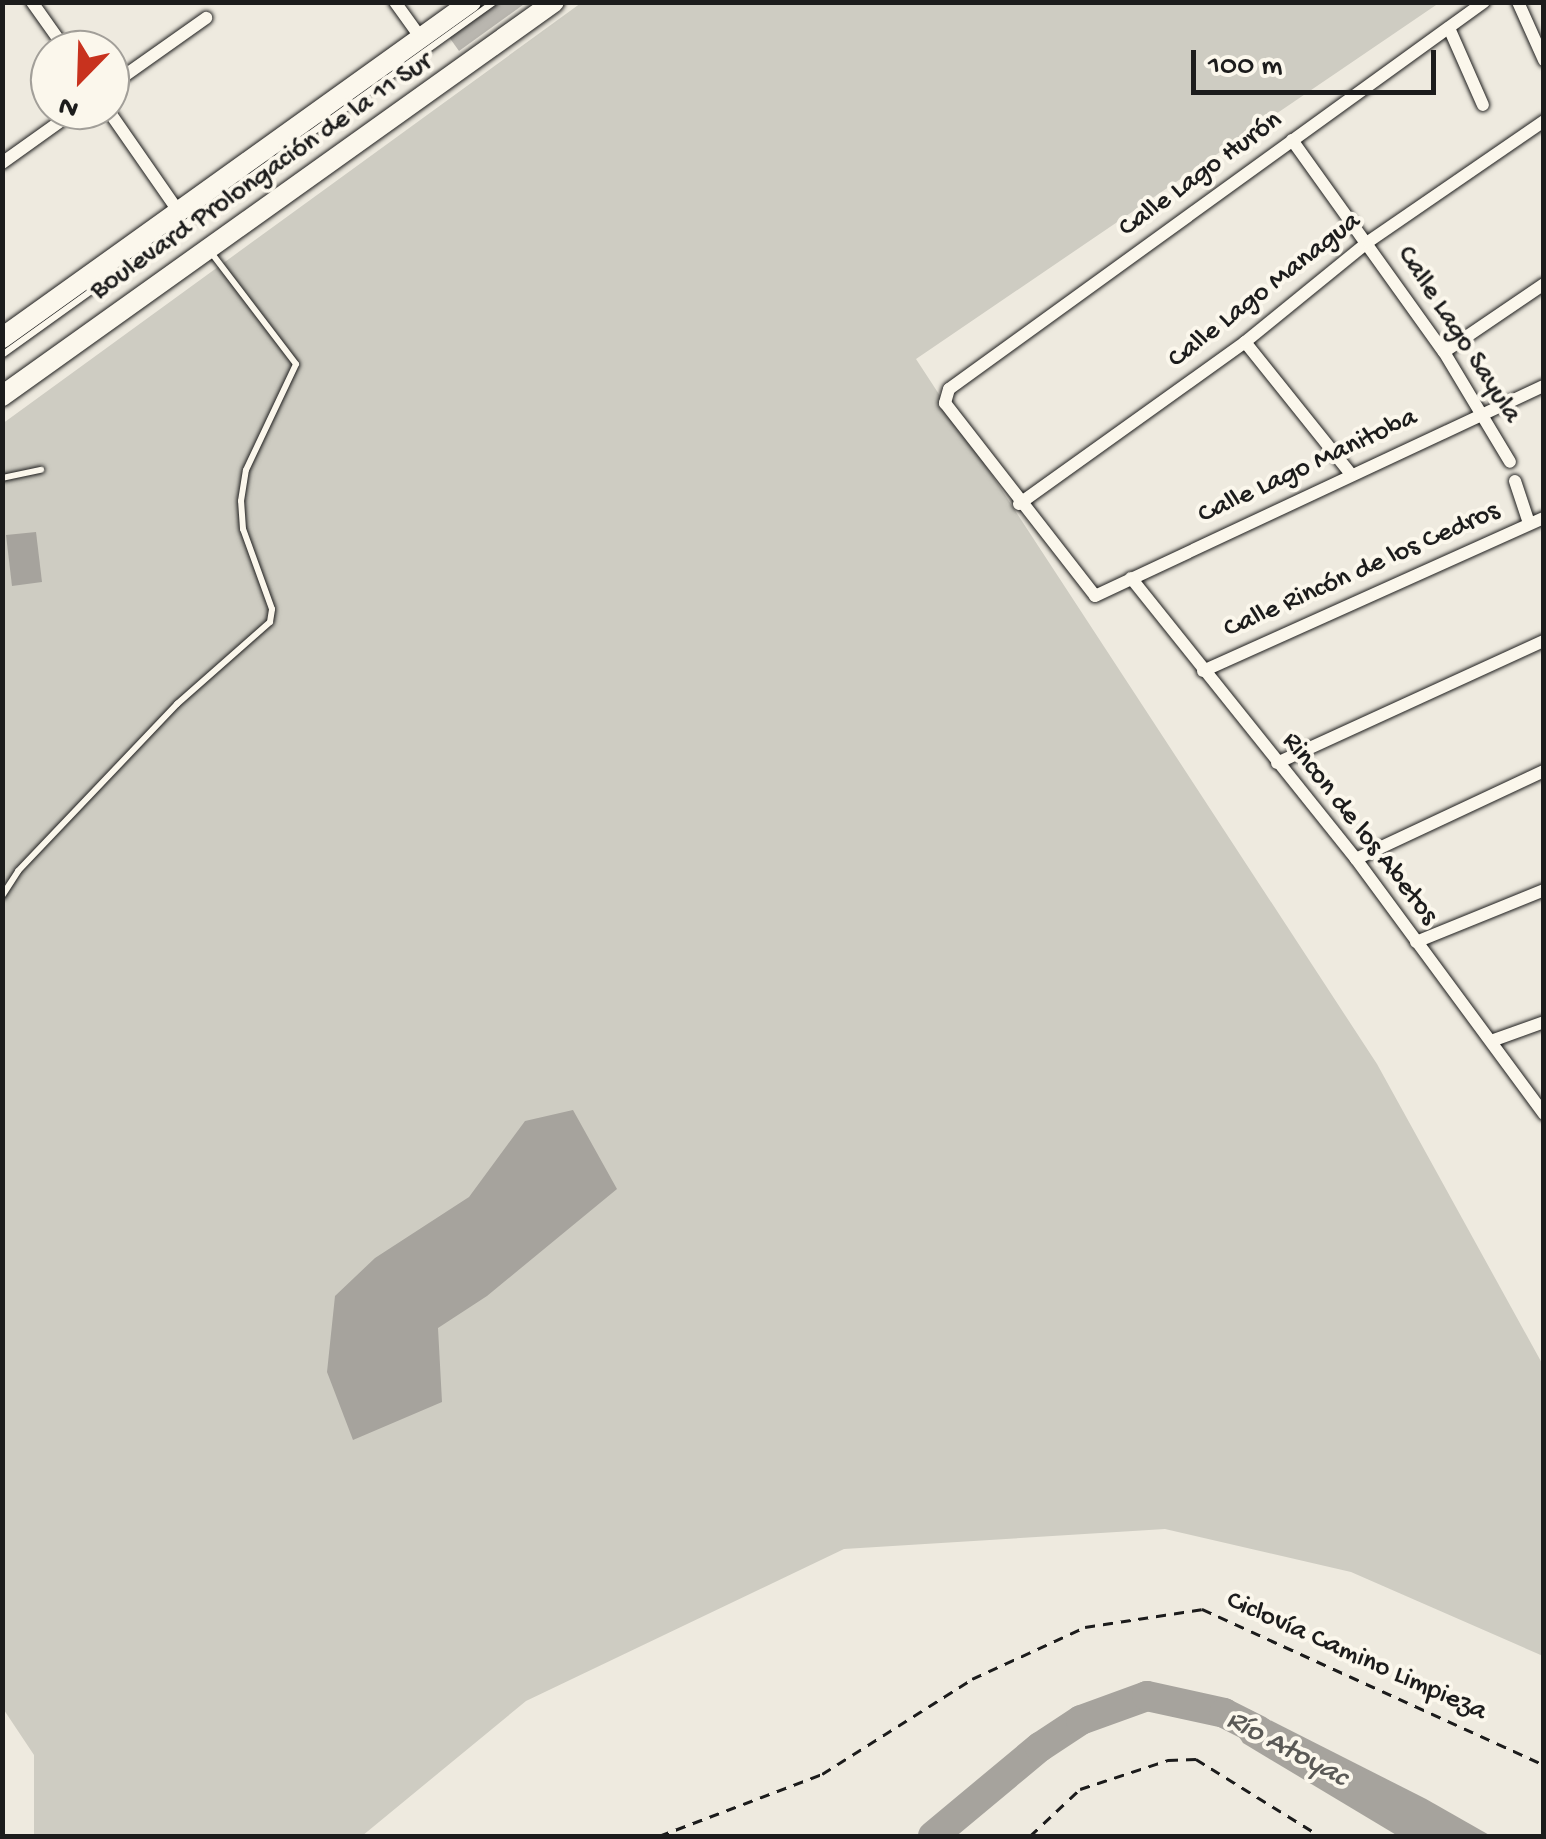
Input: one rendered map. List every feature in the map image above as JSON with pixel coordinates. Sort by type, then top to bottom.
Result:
[{"type":"main road","name":"Boulevard Prolongación de la 11 Sur","points":[[2,338],[471,2]]},
{"type":"main road","name":"Boulevard Prolongación de la 11 Sur","points":[[2,394],[551,2]]},
{"type":"street","points":[[32,2],[52,30]]},
{"type":"street","points":[[395,2],[422,38]]},
{"type":"street","name":"Calle Lago Hurón","points":[[1019,504],[945,403],[949,390],[1484,2]]},
{"type":"street","points":[[1518,2],[1544,60]]},
{"type":"street","points":[[130,72],[206,18]]},
{"type":"street","points":[[1449,28],[1483,106]]},
{"type":"street","name":"Calle Lago Managua","points":[[1019,504],[1245,342],[1368,242],[1544,121]]},
{"type":"street","points":[[2,163],[48,130]]},
{"type":"street","points":[[122,130],[179,212]]},
{"type":"street","name":"Calle Lago Sayula","points":[[1292,140],[1444,352],[1510,462]]},
{"type":"street","points":[[1444,352],[1544,284]]},
{"type":"street","points":[[1245,342],[1350,473]]},
{"type":"street","name":"Calle Lago Manitoba","points":[[1019,504],[1096,596],[1350,473],[1544,386]]},
{"type":"street","points":[[1516,481],[1536,520]]},
{"type":"street","name":"Calle Rincón de los Cedros","points":[[1202,671],[1536,520]]},
{"type":"street","name":"Rincon de los Abetos","points":[[1130,578],[1356,859],[1494,1040],[1544,1114]]},
{"type":"street","points":[[1276,763],[1544,641]]},
{"type":"street","points":[[1356,859],[1544,770]]},
{"type":"street","points":[[1416,942],[1544,890]]},
{"type":"street","points":[[1494,1040],[1544,1022]]},
{"type":"lane","points":[[2,355],[494,2]]},
{"type":"lane","points":[[2,394],[551,2]]},
{"type":"lane","points":[[2,896],[18,871],[177,704],[270,622],[241,501],[246,470],[296,364],[208,249]]},
{"type":"lane","points":[[2,478],[40,470]]},
{"type":"path","name":"Ciclovía Camino Limpieza","points":[[659,1836],[822,1774],[972,1679],[1085,1627],[1202,1609],[1544,1764]]},
{"type":"path","points":[[1030,1836],[1080,1789],[1168,1760],[1196,1760],[1320,1836]]},
{"type":"shaded area","points":[[581,3],[1439,3],[916,359],[1377,1064],[1543,1365],[1543,1656],[1351,1572],[1165,1529],[844,1549],[526,1701],[362,1836],[34,1836],[34,1755],[2,1707],[2,424]]},
{"type":"water","points":[[36,532],[42,582],[12,586],[6,535]]},
{"type":"water","points":[[573,1110],[617,1189],[487,1296],[438,1328],[442,1402],[353,1440],[327,1372],[335,1296],[375,1258],[469,1197],[525,1121]]},
{"type":"water","points":[[1248,1709],[1491,1836],[1398,1836],[1243,1743],[1224,1713]]},
{"type":"building","points":[[497,2],[527,2],[459,51],[449,37]]},
{"type":"waterway","name":"Río Atoyac","points":[[933,1836],[1040,1747],[1081,1720],[1147,1696],[1224,1713],[1259,1731]]}]
